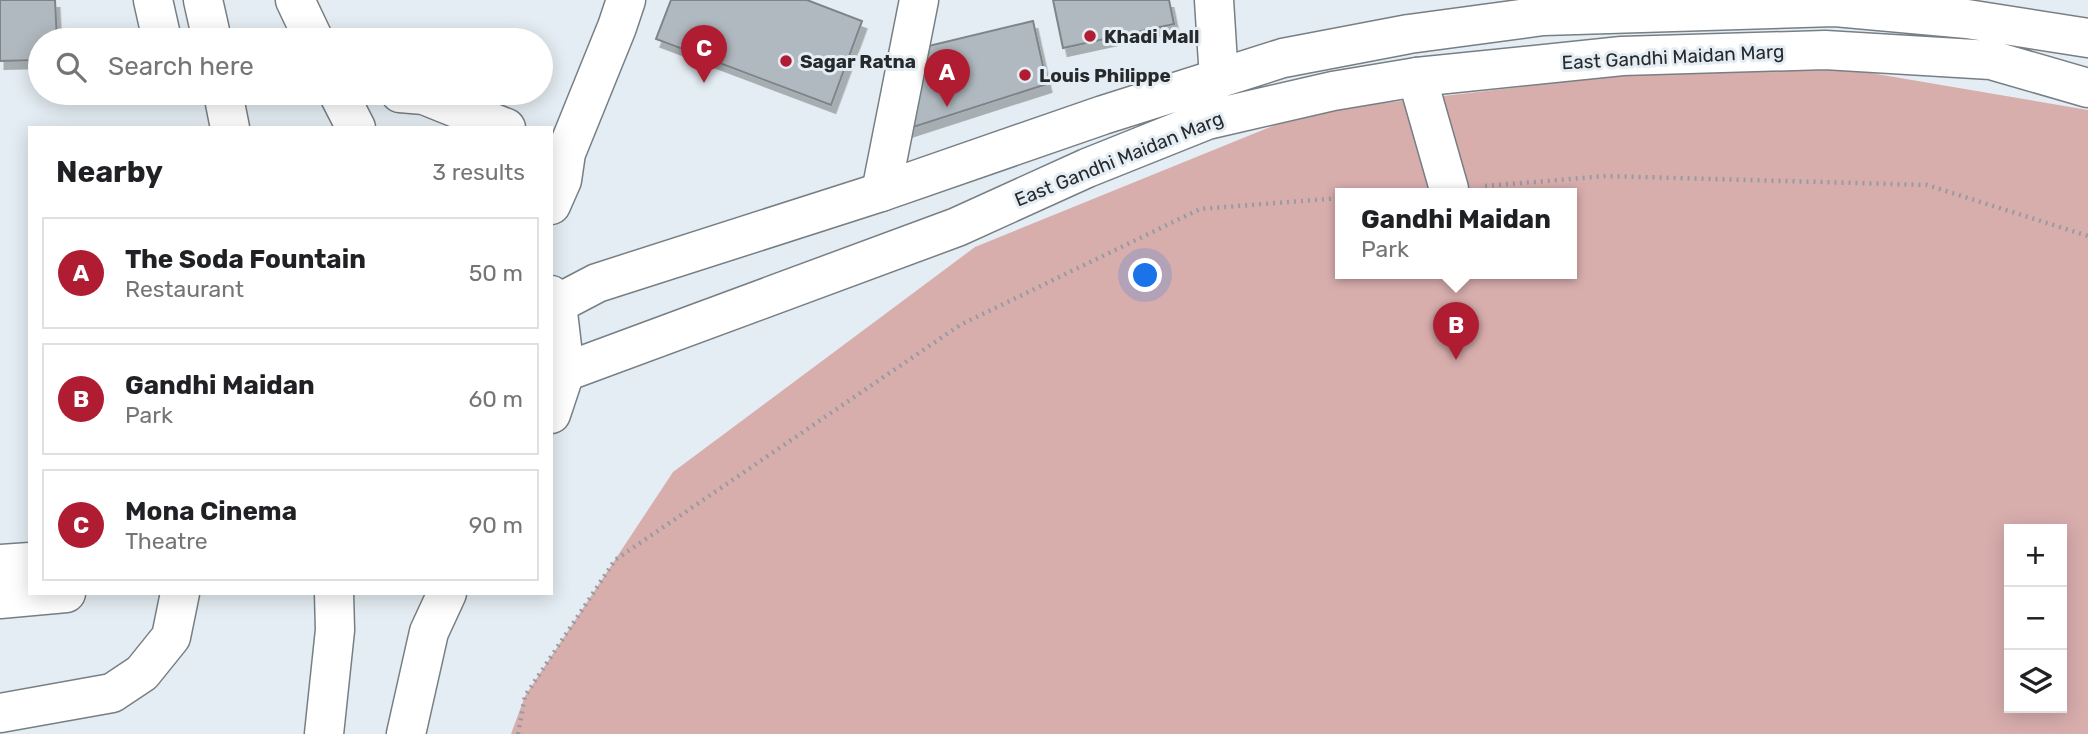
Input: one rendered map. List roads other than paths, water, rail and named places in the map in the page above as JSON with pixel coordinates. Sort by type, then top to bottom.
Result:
[{"type":"main road","points":[[153,0],[159,28]]},
{"type":"main road","points":[[204,0],[210,28]]},
{"type":"main road","points":[[295,0],[308,28]]},
{"type":"main road","points":[[553,200],[562,180],[559,150],[626,0]]},
{"type":"main road","points":[[880,192],[919,0]]},
{"type":"main road","points":[[1214,0],[1219,79]]},
{"type":"main road","points":[[553,408],[565,372],[554,300],[1283,58],[1409,34],[1543,16],[1835,4],[1966,19],[2088,38]]},
{"type":"main road","name":"East Gandhi Maidan Marg","points":[[565,372],[957,226],[1087,168],[1207,120],[1333,90],[1417,77],[1622,56],[1825,50],[1991,60],[2088,88]]},
{"type":"main road","points":[[1417,77],[1449,188]]},
{"type":"main road","points":[[344,105],[355,126]]},
{"type":"main road","points":[[449,105],[501,126]]},
{"type":"main road","points":[[0,564],[28,562]]},
{"type":"main road","points":[[0,599],[44,595]]},
{"type":"main road","points":[[0,713],[112,693],[142,673],[171,637],[180,595]]},
{"type":"main road","points":[[324,734],[335,630],[334,595]]},
{"type":"main road","points":[[405,734],[429,632],[446,595]]},
{"type":"place","name":"Khadi Mall","points":[[1090,36]]},
{"type":"place","name":"Sagar Ratna","points":[[786,61]]},
{"type":"place","name":"Louis Philippe","points":[[1025,75]]},
{"type":"place","name":"Mona Cinema","points":[[704,83]]},
{"type":"place","name":"The Soda Fountain","points":[[947,107]]},
{"type":"place","name":"Gandhi Maidan","points":[[1456,360]]}]
